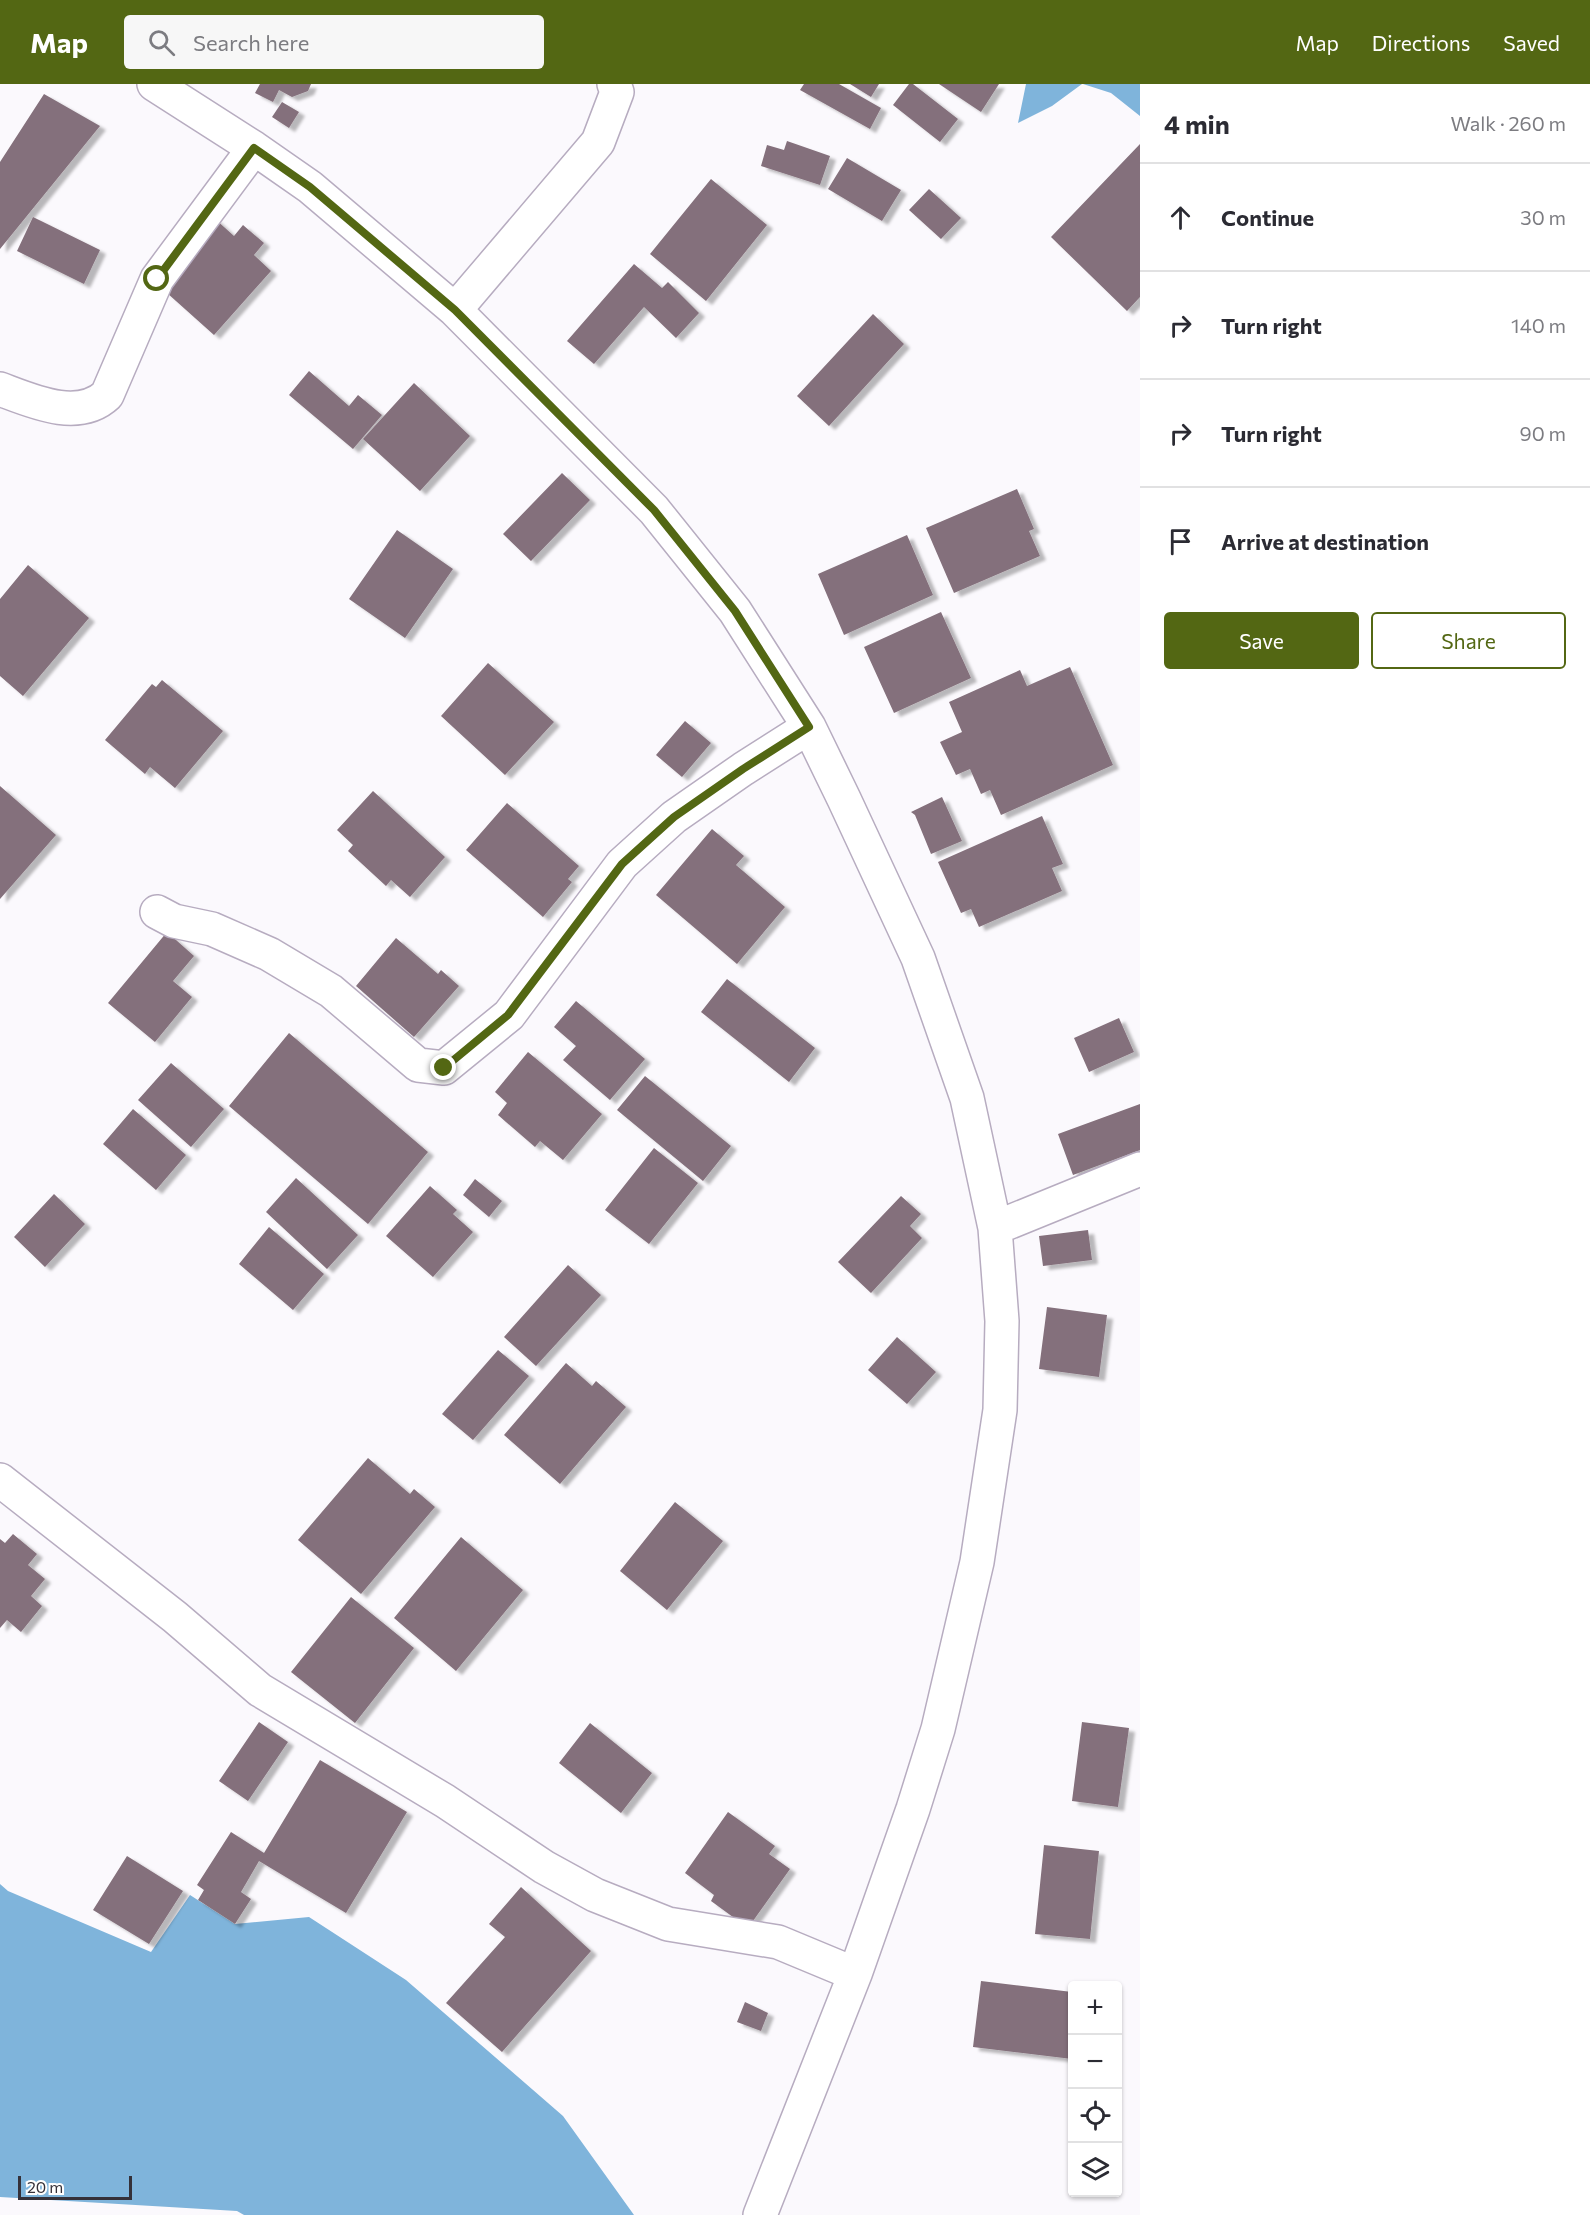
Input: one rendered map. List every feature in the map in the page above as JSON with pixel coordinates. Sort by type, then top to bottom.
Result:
[{"type":"street","points":[[154,84],[310,187],[455,310],[654,510],[735,611],[809,727],[918,958],[967,1098],[995,1228],[1002,1321],[1000,1410],[977,1562],[938,1729],[855,1974],[760,2215]]},
{"type":"street","points":[[455,310],[598,142],[617,92],[614,84]]},
{"type":"street","points":[[0,389],[36,403],[69,409],[98,404],[107,395],[157,279],[254,148]]},
{"type":"street","points":[[157,912],[174,921],[212,929],[269,954],[331,991],[418,1065],[444,1068],[508,1015],[622,864],[674,817],[809,727]]},
{"type":"street","points":[[995,1228],[1140,1169]]},
{"type":"street","points":[[0,1480],[175,1617],[260,1690],[445,1802],[544,1867],[595,1895],[668,1924],[778,1942],[855,1974]]},
{"type":"water","points":[[1026,84],[1082,84],[1052,106],[1018,123]]},
{"type":"water","points":[[1083,84],[1140,84],[1140,116],[1111,93]]},
{"type":"water","points":[[0,1884],[8,1891],[151,1952],[190,1895],[235,1924],[309,1917],[406,1980],[563,2116],[634,2215],[244,2215],[237,2211],[0,2197]]},
{"type":"building","points":[[260,84],[311,84],[308,91],[292,97],[279,90],[273,102],[255,93]]},
{"type":"building","points":[[804,84],[839,84],[881,108],[870,129],[800,90]]},
{"type":"building","points":[[850,84],[879,84],[871,97]]},
{"type":"building","points":[[909,84],[913,84],[958,119],[940,142],[893,105]]},
{"type":"building","points":[[939,84],[999,84],[981,112]]},
{"type":"building","points":[[44,94],[100,126],[0,249],[0,162]]},
{"type":"building","points":[[282,102],[299,112],[289,128],[272,117]]},
{"type":"building","points":[[787,141],[830,156],[820,185],[761,166],[767,145],[784,150]]},
{"type":"building","points":[[1140,144],[1140,297],[1127,311],[1051,237]]},
{"type":"building","points":[[847,158],[901,190],[882,221],[828,189]]},
{"type":"building","points":[[711,179],[767,225],[706,301],[650,254]]},
{"type":"building","points":[[929,189],[961,218],[941,239],[909,210]]},
{"type":"building","points":[[33,217],[100,250],[84,284],[17,251]]},
{"type":"building","points":[[214,218],[234,236],[243,225],[264,243],[254,255],[271,271],[214,335],[157,284]]},
{"type":"building","points":[[634,264],[662,288],[668,282],[699,313],[676,338],[644,307],[594,364],[567,341]]},
{"type":"building","points":[[873,314],[904,344],[829,426],[797,396]]},
{"type":"building","points":[[309,371],[349,406],[358,395],[382,415],[353,449],[289,395]]},
{"type":"building","points":[[414,383],[470,436],[420,491],[363,439]]},
{"type":"building","points":[[562,473],[590,500],[531,561],[503,534]]},
{"type":"building","points":[[1017,489],[1034,529],[1029,531],[1040,556],[954,593],[926,528]]},
{"type":"building","points":[[397,530],[453,569],[405,638],[349,599]]},
{"type":"building","points":[[907,535],[933,595],[844,635],[818,574]]},
{"type":"building","points":[[28,565],[89,618],[23,696],[0,676],[0,599]]},
{"type":"building","points":[[941,612],[971,678],[894,713],[864,647]]},
{"type":"building","points":[[488,663],[554,722],[505,775],[441,716]]},
{"type":"building","points":[[1070,667],[1113,765],[1001,815],[990,790],[981,794],[970,769],[956,775],[940,742],[962,732],[949,702],[1020,670],[1027,686]]},
{"type":"building","points":[[162,680],[223,731],[175,788],[150,767],[145,774],[105,740],[152,684],[156,687]]},
{"type":"building","points":[[685,721],[711,743],[682,777],[656,755]]},
{"type":"building","points":[[0,786],[56,835],[0,899]]},
{"type":"building","points":[[373,791],[445,857],[410,897],[391,880],[386,886],[348,851],[353,845],[337,830]]},
{"type":"building","points":[[942,797],[962,841],[931,854],[915,815],[911,812]]},
{"type":"building","points":[[507,803],[579,866],[568,879],[572,882],[543,917],[466,850]]},
{"type":"building","points":[[1042,816],[1063,864],[1052,868],[1062,891],[979,927],[971,909],[961,913],[938,862]]},
{"type":"building","points":[[712,829],[744,856],[736,865],[785,907],[737,964],[656,895]]},
{"type":"building","points":[[167,932],[194,956],[173,981],[192,997],[155,1042],[108,1003]]},
{"type":"building","points":[[396,938],[438,974],[441,970],[459,986],[414,1037],[356,986]]},
{"type":"building","points":[[727,979],[815,1048],[789,1082],[701,1012]]},
{"type":"building","points":[[576,1001],[645,1059],[610,1100],[563,1060],[576,1046],[554,1027]]},
{"type":"building","points":[[1119,1018],[1134,1052],[1089,1072],[1074,1038]]},
{"type":"building","points":[[289,1033],[428,1152],[368,1224],[229,1106]]},
{"type":"building","points":[[528,1052],[602,1114],[563,1160],[540,1141],[535,1147],[498,1115],[507,1103],[495,1092]]},
{"type":"building","points":[[171,1063],[224,1109],[191,1147],[138,1100]]},
{"type":"building","points":[[645,1076],[731,1146],[703,1181],[617,1110]]},
{"type":"building","points":[[1140,1104],[1140,1150],[1073,1175],[1058,1134]]},
{"type":"building","points":[[133,1109],[186,1155],[156,1190],[103,1144]]},
{"type":"building","points":[[654,1148],[698,1183],[649,1244],[605,1210]]},
{"type":"building","points":[[296,1178],[358,1235],[327,1269],[266,1212]]},
{"type":"building","points":[[475,1179],[502,1201],[489,1217],[463,1195]]},
{"type":"building","points":[[430,1186],[457,1210],[453,1214],[473,1232],[433,1277],[386,1236]]},
{"type":"building","points":[[54,1194],[85,1224],[45,1267],[14,1237]]},
{"type":"building","points":[[901,1196],[921,1214],[910,1226],[922,1238],[871,1293],[838,1262]]},
{"type":"building","points":[[269,1227],[324,1274],[293,1310],[239,1264]]},
{"type":"building","points":[[1088,1230],[1092,1260],[1043,1266],[1039,1236]]},
{"type":"building","points":[[568,1265],[601,1295],[536,1366],[504,1337]]},
{"type":"building","points":[[1047,1307],[1107,1315],[1099,1377],[1039,1369]]},
{"type":"building","points":[[897,1337],[936,1372],[907,1404],[868,1370]]},
{"type":"building","points":[[498,1350],[529,1376],[473,1440],[442,1414]]},
{"type":"building","points":[[566,1363],[592,1386],[596,1381],[626,1407],[560,1484],[504,1435]]},
{"type":"building","points":[[368,1458],[410,1494],[414,1489],[435,1507],[361,1594],[298,1540]]},
{"type":"building","points":[[675,1502],[723,1541],[667,1610],[620,1571]]},
{"type":"building","points":[[13,1534],[37,1554],[28,1565],[45,1579],[31,1596],[42,1606],[21,1632],[7,1620],[0,1628],[0,1539],[5,1543]]},
{"type":"building","points":[[461,1537],[523,1590],[456,1671],[394,1618]]},
{"type":"building","points":[[351,1597],[414,1648],[355,1723],[291,1672]]},
{"type":"building","points":[[259,1722],[288,1742],[248,1801],[219,1781]]},
{"type":"building","points":[[1082,1722],[1129,1728],[1118,1807],[1072,1801]]},
{"type":"building","points":[[590,1723],[652,1773],[621,1813],[559,1763]]},
{"type":"building","points":[[320,1760],[407,1812],[346,1913],[259,1861],[241,1892],[251,1899],[235,1924],[198,1900],[204,1890],[197,1885],[231,1832],[264,1853]]},
{"type":"building","points":[[728,1812],[775,1846],[769,1854],[790,1869],[748,1928],[711,1901],[714,1895],[685,1873]]},
{"type":"building","points":[[1044,1845],[1099,1851],[1090,1939],[1035,1934]]},
{"type":"building","points":[[127,1856],[183,1891],[149,1944],[93,1910]]},
{"type":"building","points":[[521,1887],[591,1951],[502,2052],[446,2003],[505,1937],[489,1924]]},
{"type":"building","points":[[981,1981],[1068,1992],[1068,2059],[973,2047]]},
{"type":"building","points":[[745,2002],[768,2013],[761,2031],[737,2022]]},
{"type":"route","points":[[157,279],[254,148],[310,187],[455,310],[654,510],[735,611],[809,727],[674,817],[622,864],[508,1015],[444,1068]]}]
